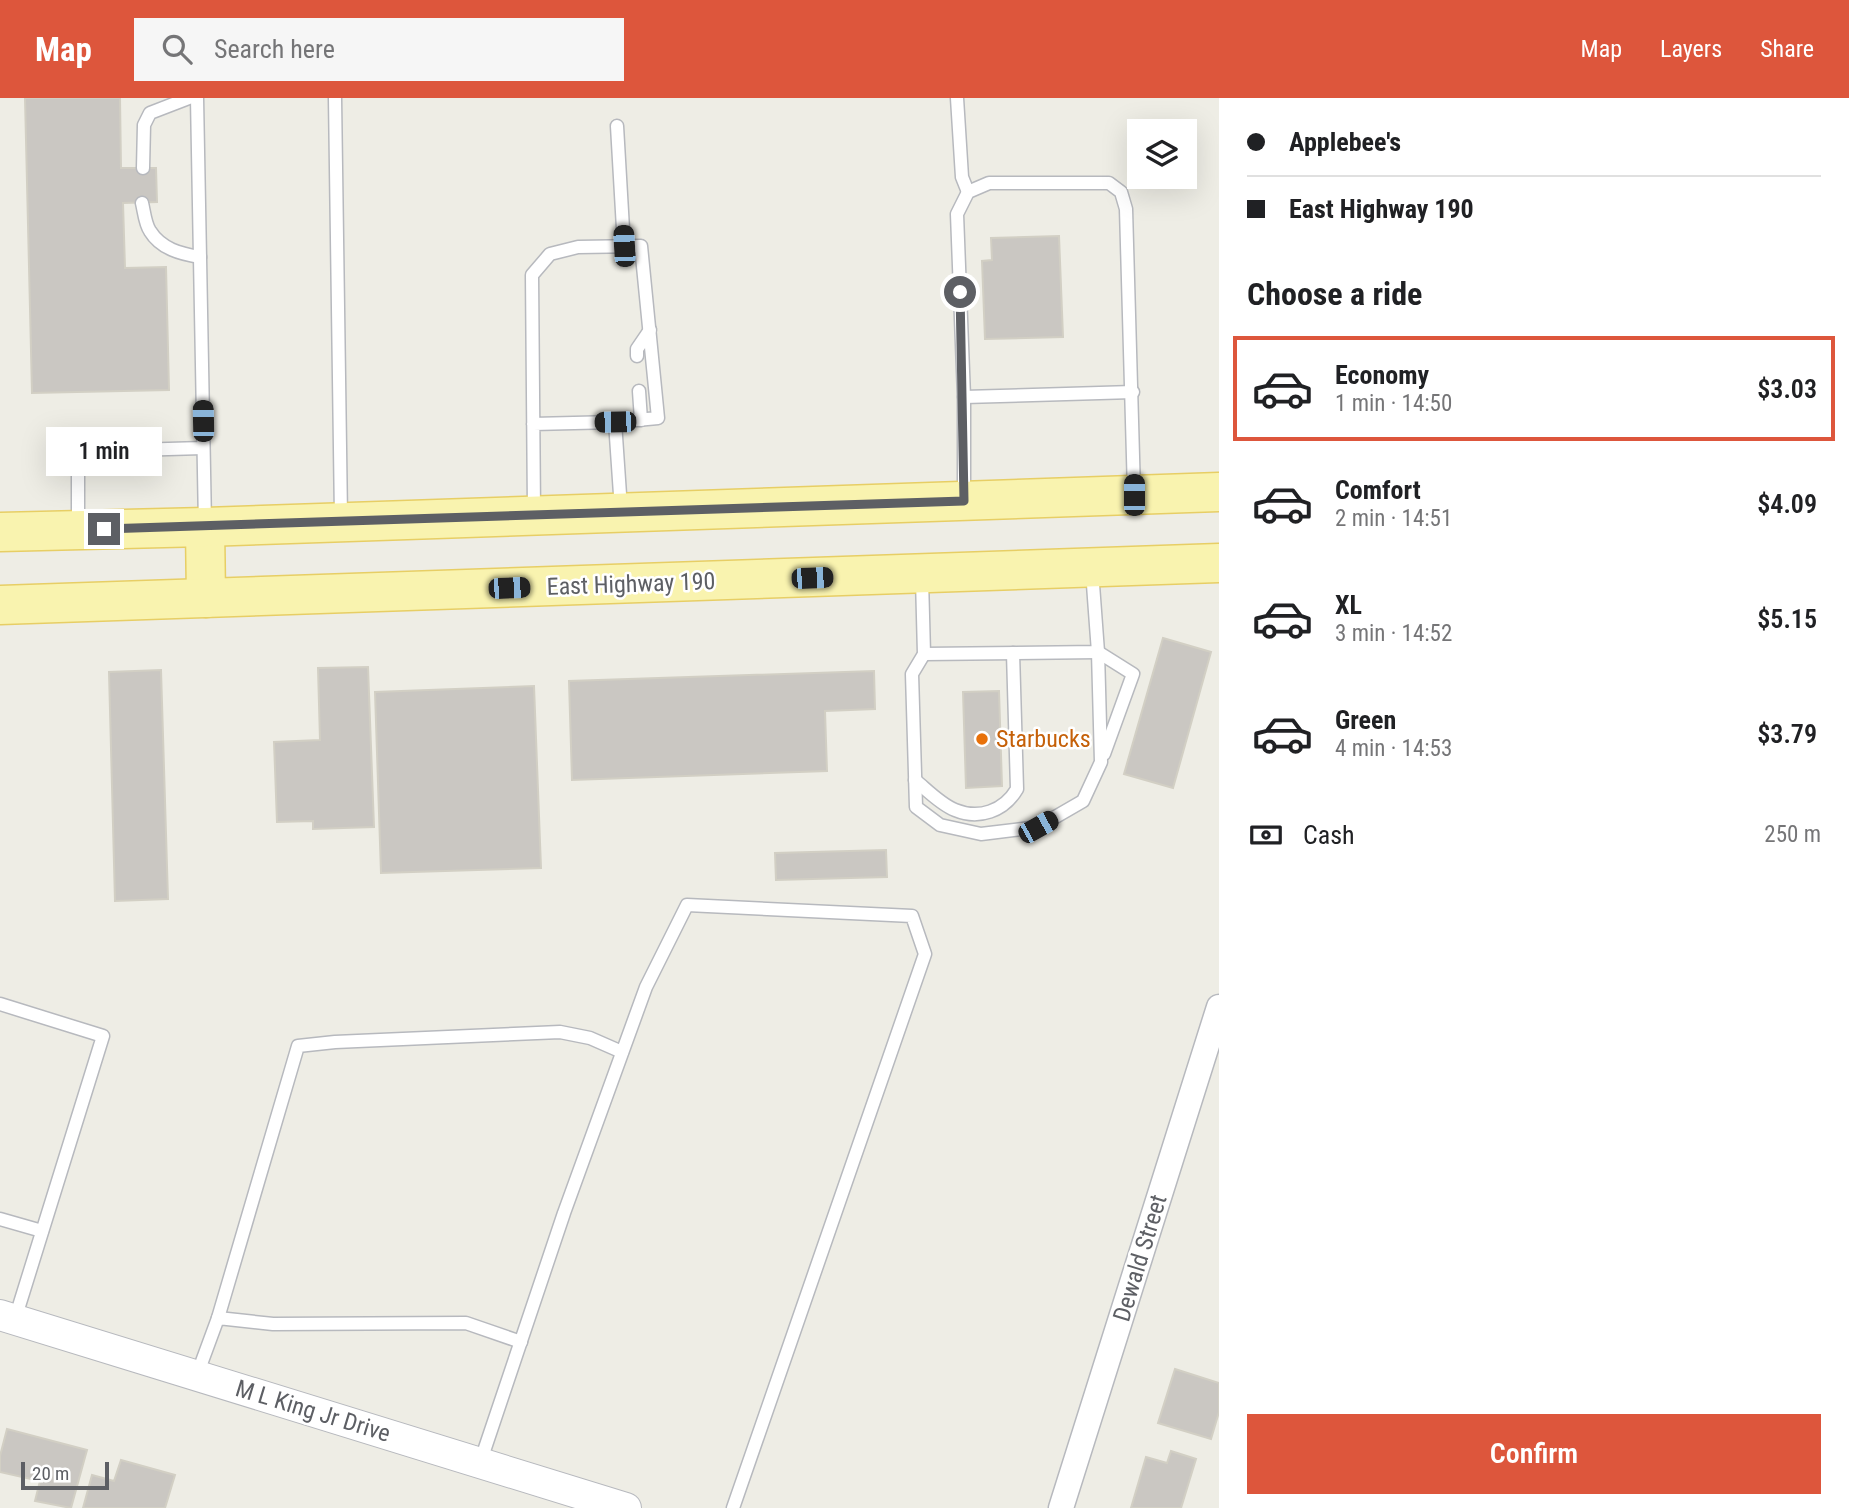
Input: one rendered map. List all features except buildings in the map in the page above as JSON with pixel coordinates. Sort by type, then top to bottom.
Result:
[{"type":"main road","points":[[0,532],[1219,492]]},
{"type":"main road","points":[[205,527],[206,598]]},
{"type":"main road","name":"East Highway 190","points":[[0,606],[1219,563]]},
{"type":"street","name":"Dewald Street","points":[[1061,1508],[1219,1007]]},
{"type":"street","name":"M L King Jr Drive","points":[[7,1317],[612,1506]]},
{"type":"lane","points":[[143,168],[144,125],[150,113],[189,98]]},
{"type":"lane","points":[[197,98],[205,527]]},
{"type":"lane","points":[[335,98],[341,522]]},
{"type":"lane","points":[[957,98],[962,177],[968,192]]},
{"type":"lane","points":[[617,126],[624,246]]},
{"type":"lane","points":[[964,501],[964,397],[957,214],[968,192],[989,183],[1109,183],[1121,192],[1126,209],[1134,495]]},
{"type":"lane","points":[[142,203],[149,231],[178,254],[200,257]]},
{"type":"lane","points":[[533,424],[658,418],[641,246],[578,247],[550,254],[532,275],[533,424],[534,516]]},
{"type":"lane","points":[[637,356],[637,349],[650,330]]},
{"type":"lane","points":[[639,391],[641,420]]},
{"type":"lane","points":[[964,397],[1133,392]]},
{"type":"lane","points":[[615,422],[621,513]]},
{"type":"lane","points":[[78,530],[78,466],[86,457],[99,451],[203,448]]},
{"type":"lane","points":[[1092,567],[1101,762]]},
{"type":"lane","points":[[922,575],[925,654],[912,674],[916,807],[940,825],[981,834],[1038,827],[1083,801],[1101,762],[1133,674],[1098,652],[925,654]]},
{"type":"lane","points":[[915,780],[954,810],[976,814],[994,811],[1009,802],[1017,789],[1013,653]]},
{"type":"lane","points":[[481,1463],[622,1052],[646,987],[687,905],[912,916],[925,954],[733,1508]]},
{"type":"lane","points":[[0,1004],[103,1036],[42,1231],[7,1317]]},
{"type":"lane","points":[[197,1376],[218,1318],[298,1046],[559,1032],[590,1038],[622,1052]]},
{"type":"lane","points":[[0,1219],[42,1231]]},
{"type":"lane","points":[[218,1318],[273,1324],[466,1323],[521,1342]]},
{"type":"place","name":"Starbucks","points":[[982,739]]},
{"type":"route","points":[[104,529],[964,501],[960,292]]}]
